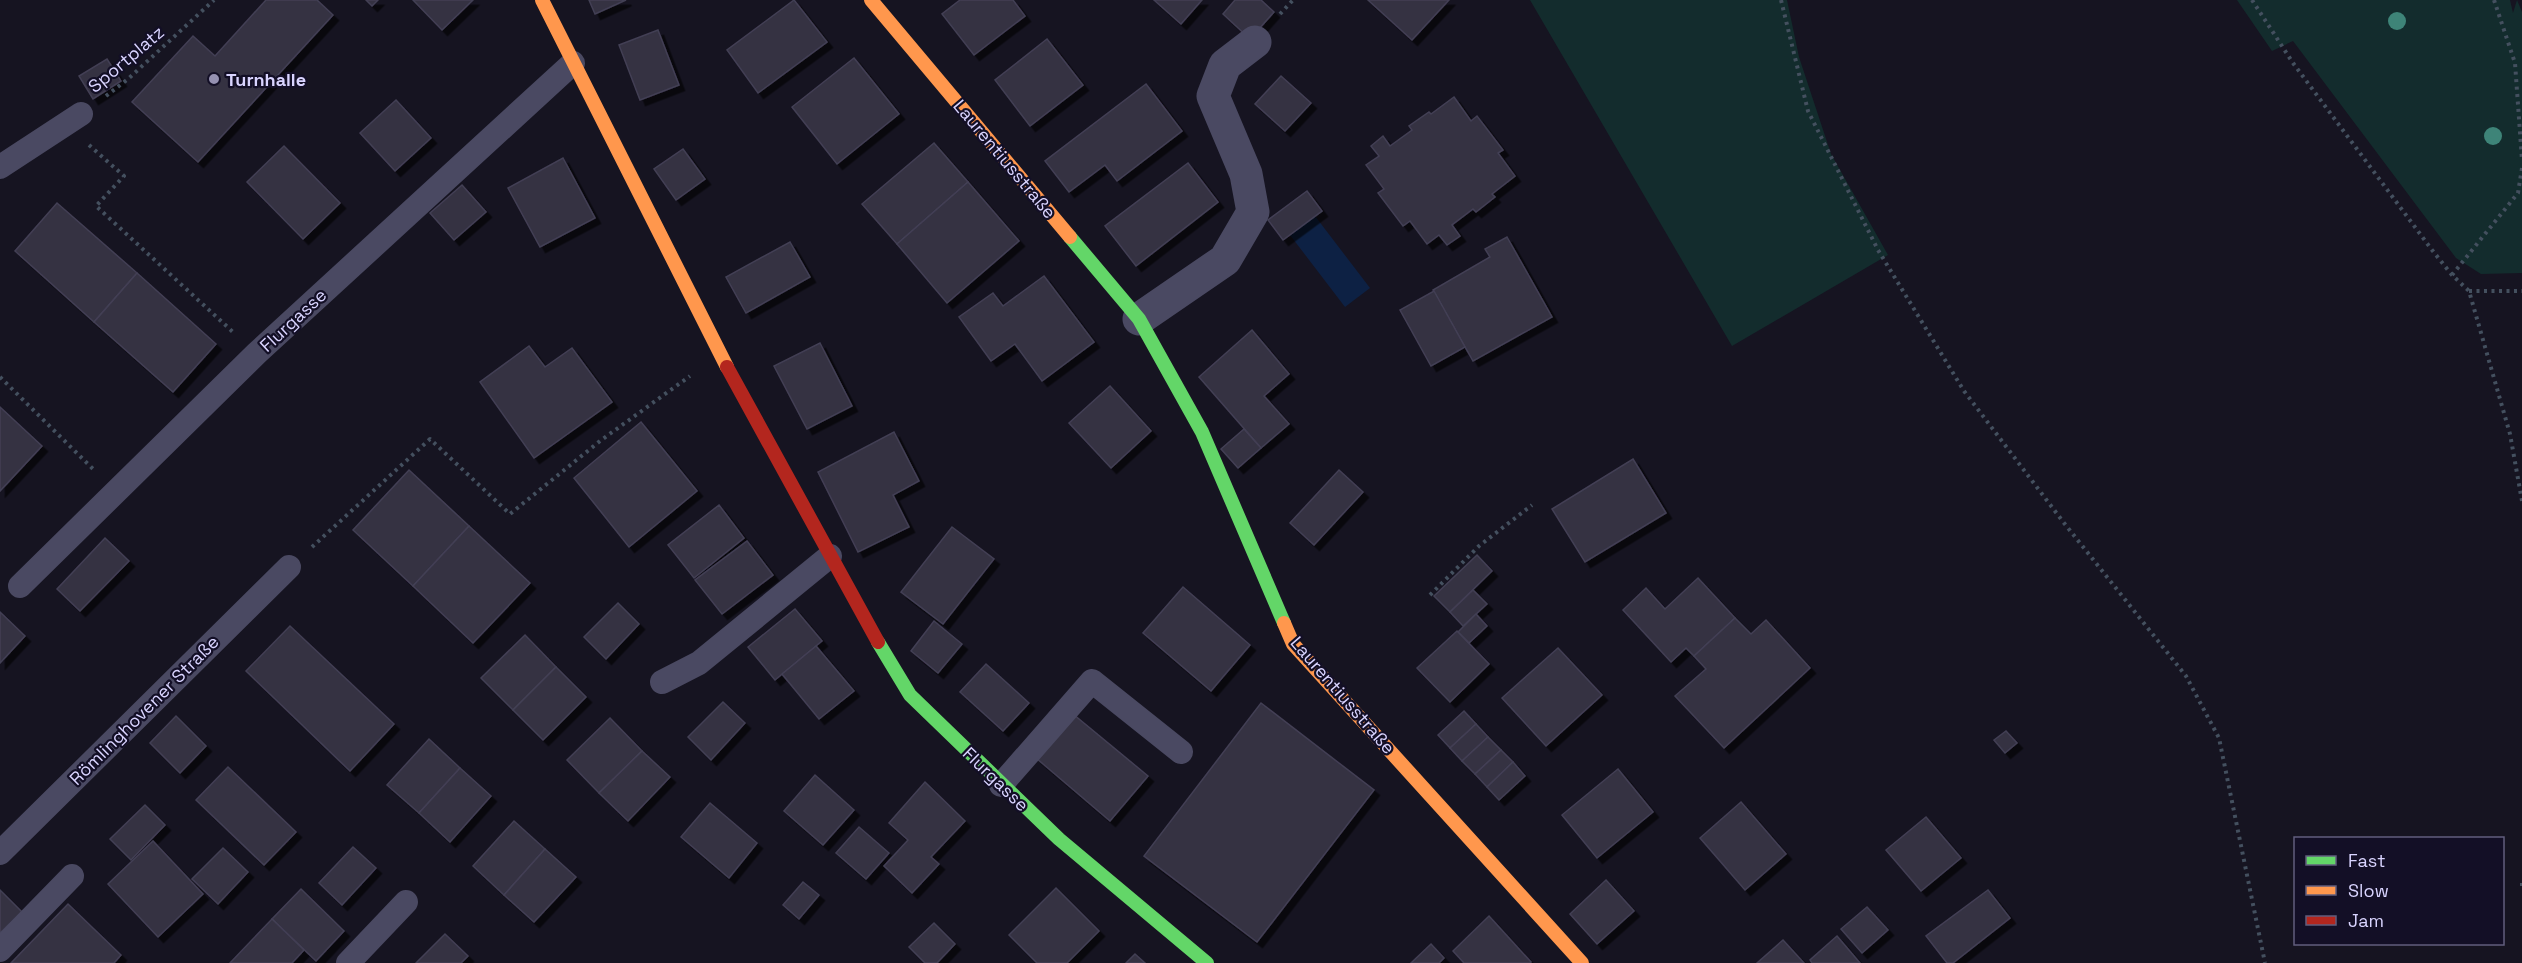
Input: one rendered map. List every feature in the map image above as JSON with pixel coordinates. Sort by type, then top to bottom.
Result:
[{"type":"street","name":"Flurgasse","points":[[542,0],[720,355],[868,627],[910,695],[1059,839],[1207,963]]},
{"type":"street","name":"Laurentiusstraße","points":[[871,0],[1139,319],[1202,432],[1293,644],[1582,963]]},
{"type":"street","points":[[1139,319],[1226,261],[1253,212],[1246,174],[1213,96],[1225,65],[1256,42]]},
{"type":"lane","name":"Flurgasse","points":[[20,586],[115,490],[257,353],[573,63]]},
{"type":"lane","points":[[0,167],[74,119]]},
{"type":"lane","points":[[662,682],[699,663],[830,556]]},
{"type":"lane","name":"Römlinghovener Straße","points":[[0,853],[289,567]]},
{"type":"lane","points":[[1001,785],[1092,681],[1181,752]]},
{"type":"lane","points":[[0,950],[72,876]]},
{"type":"lane","points":[[348,963],[406,902]]},
{"type":"path","name":"Sportplatz","points":[[74,119],[128,79],[214,0]]},
{"type":"path","points":[[1781,0],[1808,111],[1878,250],[1964,391],[2064,523],[2186,676],[2219,738],[2265,963]]},
{"type":"path","points":[[2253,0],[2293,63],[2452,275],[2469,291],[2510,434],[2522,501]]},
{"type":"path","points":[[2494,0],[2515,63],[2522,160]]},
{"type":"path","points":[[74,119],[124,176],[96,206],[257,353]]},
{"type":"path","points":[[2452,275],[2518,193],[2522,168]]},
{"type":"path","points":[[2469,291],[2522,291]]},
{"type":"path","points":[[289,567],[430,439],[510,514],[600,441],[720,355]]},
{"type":"path","points":[[0,377],[115,490]]},
{"type":"path","points":[[1430,595],[1479,546],[1532,505]]},
{"type":"path","points":[[2522,883],[2522,888]]},
{"type":"green space","points":[[1530,0],[1787,0],[1799,57],[1831,154],[1888,255],[1732,346]]},
{"type":"green space","points":[[2237,0],[2510,0],[2513,13],[2517,0],[2522,12],[2522,273],[2481,274],[2456,258],[2293,41],[2272,51]]},
{"type":"water","points":[[1315,216],[1370,288],[1345,307],[1290,235]]},
{"type":"building","name":"Turnhalle","points":[[266,0],[317,0],[333,15],[198,162],[132,102],[193,36],[215,56]]},
{"type":"building","points":[[366,0],[378,0],[372,6]]},
{"type":"building","points":[[413,0],[473,0],[442,30]]},
{"type":"building","points":[[589,0],[626,0],[595,14]]},
{"type":"building","points":[[794,0],[827,42],[758,93],[727,50]]},
{"type":"building","points":[[960,0],[1013,0],[1025,16],[974,55],[942,14]]},
{"type":"building","points":[[1154,0],[1202,0],[1181,24]]},
{"type":"building","points":[[1235,0],[1261,0],[1274,12],[1250,39],[1223,14]]},
{"type":"building","points":[[1368,0],[1449,0],[1412,40]]},
{"type":"building","points":[[658,30],[679,85],[640,100],[619,45]]},
{"type":"building","points":[[1047,39],[1083,85],[1030,126],[995,80]]},
{"type":"building","points":[[854,58],[899,114],[837,164],[792,107]]},
{"type":"building","points":[[107,59],[121,81],[93,99],[79,76]]},
{"type":"building","points":[[1281,76],[1311,103],[1285,131],[1255,104]]},
{"type":"building","points":[[1146,84],[1182,131],[1117,181],[1105,165],[1069,192],[1045,161]]},
{"type":"building","points":[[1454,97],[1471,121],[1477,116],[1503,150],[1498,153],[1515,176],[1492,194],[1495,197],[1476,212],[1473,209],[1452,225],[1460,236],[1447,245],[1439,235],[1427,244],[1410,221],[1403,226],[1378,193],[1384,189],[1366,165],[1379,156],[1371,146],[1383,136],[1390,146],[1412,130],[1409,126],[1429,112],[1431,114]]},
{"type":"building","points":[[396,100],[431,138],[395,171],[360,133]]},
{"type":"building","points":[[934,143],[968,182],[897,244],[862,204]]},
{"type":"building","points":[[284,146],[340,203],[303,239],[247,182]]},
{"type":"building","points":[[683,149],[705,179],[676,200],[654,169]]},
{"type":"building","points":[[563,158],[595,218],[540,247],[508,188]]},
{"type":"building","points":[[1188,163],[1218,202],[1136,266],[1105,226]]},
{"type":"building","points":[[968,182],[1019,241],[947,303],[897,244]]},
{"type":"building","points":[[462,185],[486,212],[454,240],[430,213]]},
{"type":"building","points":[[1307,191],[1322,211],[1283,240],[1268,220]]},
{"type":"building","points":[[57,203],[137,273],[94,322],[15,251]]},
{"type":"building","points":[[1507,237],[1552,317],[1473,361],[1433,290],[1490,257],[1485,249]]},
{"type":"building","points":[[790,242],[810,277],[746,313],[726,277]]},
{"type":"building","points":[[137,273],[216,344],[173,392],[94,322]]},
{"type":"building","points":[[1044,276],[1094,342],[1042,381],[1015,344],[991,361],[959,317],[993,293],[1003,306]]},
{"type":"building","points":[[1434,291],[1465,347],[1431,366],[1400,310]]},
{"type":"building","points":[[1252,330],[1289,374],[1264,396],[1289,424],[1261,448],[1199,377]]},
{"type":"building","points":[[820,343],[852,406],[807,429],[774,366]]},
{"type":"building","points":[[529,346],[545,367],[572,348],[612,402],[534,458],[480,382]]},
{"type":"building","points":[[1110,386],[1151,431],[1111,468],[1069,423]]},
{"type":"building","points":[[0,407],[42,446],[0,491]]},
{"type":"building","points":[[641,422],[697,491],[629,547],[574,478]]},
{"type":"building","points":[[1244,429],[1261,448],[1238,468],[1221,449]]},
{"type":"building","points":[[894,432],[919,481],[893,495],[909,527],[858,552],[818,472]]},
{"type":"building","points":[[1633,459],[1666,513],[1585,562],[1552,509]]},
{"type":"building","points":[[409,470],[469,526],[413,586],[353,530]]},
{"type":"building","points":[[1339,470],[1363,492],[1314,545],[1290,523]]},
{"type":"building","points":[[719,505],[744,538],[694,578],[668,545]]},
{"type":"building","points":[[469,526],[530,583],[473,643],[413,586]]},
{"type":"building","points":[[952,527],[994,559],[943,624],[901,592]]},
{"type":"building","points":[[105,538],[129,561],[80,611],[57,589]]},
{"type":"building","points":[[747,541],[773,575],[722,614],[695,580]]},
{"type":"building","points":[[1477,555],[1492,571],[1450,612],[1434,596]]},
{"type":"building","points":[[1698,578],[1735,618],[1694,656],[1686,648],[1671,662],[1623,610],[1646,588],[1665,609]]},
{"type":"building","points":[[1183,587],[1250,645],[1211,691],[1143,633]]},
{"type":"building","points":[[1473,590],[1487,604],[1463,626],[1450,612]]},
{"type":"building","points":[[618,603],[639,624],[606,659],[584,637]]},
{"type":"building","points":[[795,609],[822,641],[775,680],[748,647]]},
{"type":"building","points":[[0,612],[25,636],[0,663]]},
{"type":"building","points":[[1476,614],[1487,626],[1469,643],[1458,632]]},
{"type":"building","points":[[1735,618],[1751,634],[1766,620],[1810,668],[1724,748],[1675,696],[1706,669],[1694,656]]},
{"type":"building","points":[[934,621],[962,644],[938,673],[911,651]]},
{"type":"building","points":[[290,626],[394,724],[350,771],[246,671]]},
{"type":"building","points":[[1457,631],[1489,664],[1450,702],[1417,668]]},
{"type":"building","points":[[525,635],[556,667],[513,710],[481,678]]},
{"type":"building","points":[[816,646],[854,691],[819,719],[782,674]]},
{"type":"building","points":[[1558,648],[1602,695],[1546,746],[1502,698]]},
{"type":"building","points":[[986,664],[1029,703],[1003,731],[960,692]]},
{"type":"building","points":[[556,667],[586,697],[543,740],[513,710]]},
{"type":"building","points":[[723,702],[745,723],[711,760],[688,737]]},
{"type":"building","points":[[1261,703],[1374,790],[1257,942],[1144,856]]},
{"type":"building","points":[[1464,711],[1476,724],[1450,748],[1438,735]]},
{"type":"building","points":[[1073,714],[1148,776],[1110,821],[1036,758]]},
{"type":"building","points":[[176,716],[206,746],[180,773],[150,743]]},
{"type":"building","points":[[610,718],[642,751],[599,793],[567,760]]},
{"type":"building","points":[[1476,724],[1488,737],[1462,761],[1450,748]]},
{"type":"building","points":[[2006,731],[2017,743],[2005,753],[1994,740]]},
{"type":"building","points":[[1488,737],[1501,750],[1475,774],[1462,761]]},
{"type":"building","points":[[429,739],[460,768],[419,813],[387,785]]},
{"type":"building","points":[[1501,750],[1513,762],[1487,787],[1475,774]]},
{"type":"building","points":[[642,751],[670,777],[628,821],[599,793]]},
{"type":"building","points":[[1513,762],[1525,776],[1499,800],[1487,787]]},
{"type":"building","points":[[228,767],[296,832],[264,865],[196,800]]},
{"type":"building","points":[[460,768],[491,796],[450,842],[419,813]]},
{"type":"building","points":[[1618,769],[1653,812],[1597,858],[1562,815]]},
{"type":"building","points":[[815,775],[854,810],[823,845],[784,811]]},
{"type":"building","points":[[925,782],[965,821],[931,857],[939,864],[912,893],[884,866],[908,840],[889,823]]},
{"type":"building","points":[[1741,802],[1786,854],[1745,890],[1700,838]]},
{"type":"building","points":[[710,803],[757,843],[729,878],[681,837]]},
{"type":"building","points":[[145,805],[165,825],[131,860],[110,839]]},
{"type":"building","points":[[1926,817],[1961,858],[1921,891],[1886,850]]},
{"type":"building","points":[[514,821],[545,849],[504,895],[473,866]]},
{"type":"building","points":[[859,827],[889,853],[866,879],[836,853]]},
{"type":"building","points":[[153,841],[203,894],[158,937],[108,884]]},
{"type":"building","points":[[353,847],[376,868],[342,905],[319,883]]},
{"type":"building","points":[[223,848],[248,872],[218,904],[192,879]]},
{"type":"building","points":[[545,849],[576,877],[534,922],[504,895]]},
{"type":"building","points":[[1606,880],[1634,911],[1597,944],[1570,914]]},
{"type":"building","points":[[803,882],[819,895],[799,919],[783,905]]},
{"type":"building","points":[[1056,888],[1099,931],[1067,963],[1037,963],[1009,935]]},
{"type":"building","points":[[301,889],[344,931],[316,961],[272,919]]},
{"type":"building","points":[[0,890],[22,912],[0,933]]},
{"type":"building","points":[[1988,890],[2010,918],[1953,963],[1947,963],[1926,936]]},
{"type":"building","points":[[68,904],[121,955],[114,963],[11,963]]},
{"type":"building","points":[[1867,907],[1888,930],[1862,953],[1841,929]]},
{"type":"building","points":[[1489,916],[1530,963],[1464,963],[1453,951]]},
{"type":"building","points":[[272,919],[304,950],[292,963],[230,963]]},
{"type":"building","points":[[934,923],[955,944],[937,963],[925,963],[909,947]]},
{"type":"building","points":[[445,934],[468,956],[461,963],[416,963]]},
{"type":"building","points":[[1837,936],[1860,963],[1812,963],[1810,960]]},
{"type":"building","points":[[1783,940],[1804,963],[1757,963]]},
{"type":"building","points":[[1431,944],[1444,958],[1439,963],[1411,963]]},
{"type":"building","points":[[1135,954],[1145,963],[1126,963]]},
{"type":"traffic: fast","points":[[1070,237],[1139,319],[1202,432],[1284,623]]},
{"type":"traffic: fast","points":[[878,642],[910,695],[1059,839],[1207,963]]},
{"type":"traffic: slow","points":[[542,0],[727,367]]},
{"type":"traffic: slow","points":[[871,0],[1070,237]]},
{"type":"traffic: slow","points":[[1284,623],[1293,644],[1582,963]]},
{"type":"traffic: jam","points":[[727,367],[878,642]]},
{"type":"place","name":"Turnhalle","points":[[214,79]]}]
